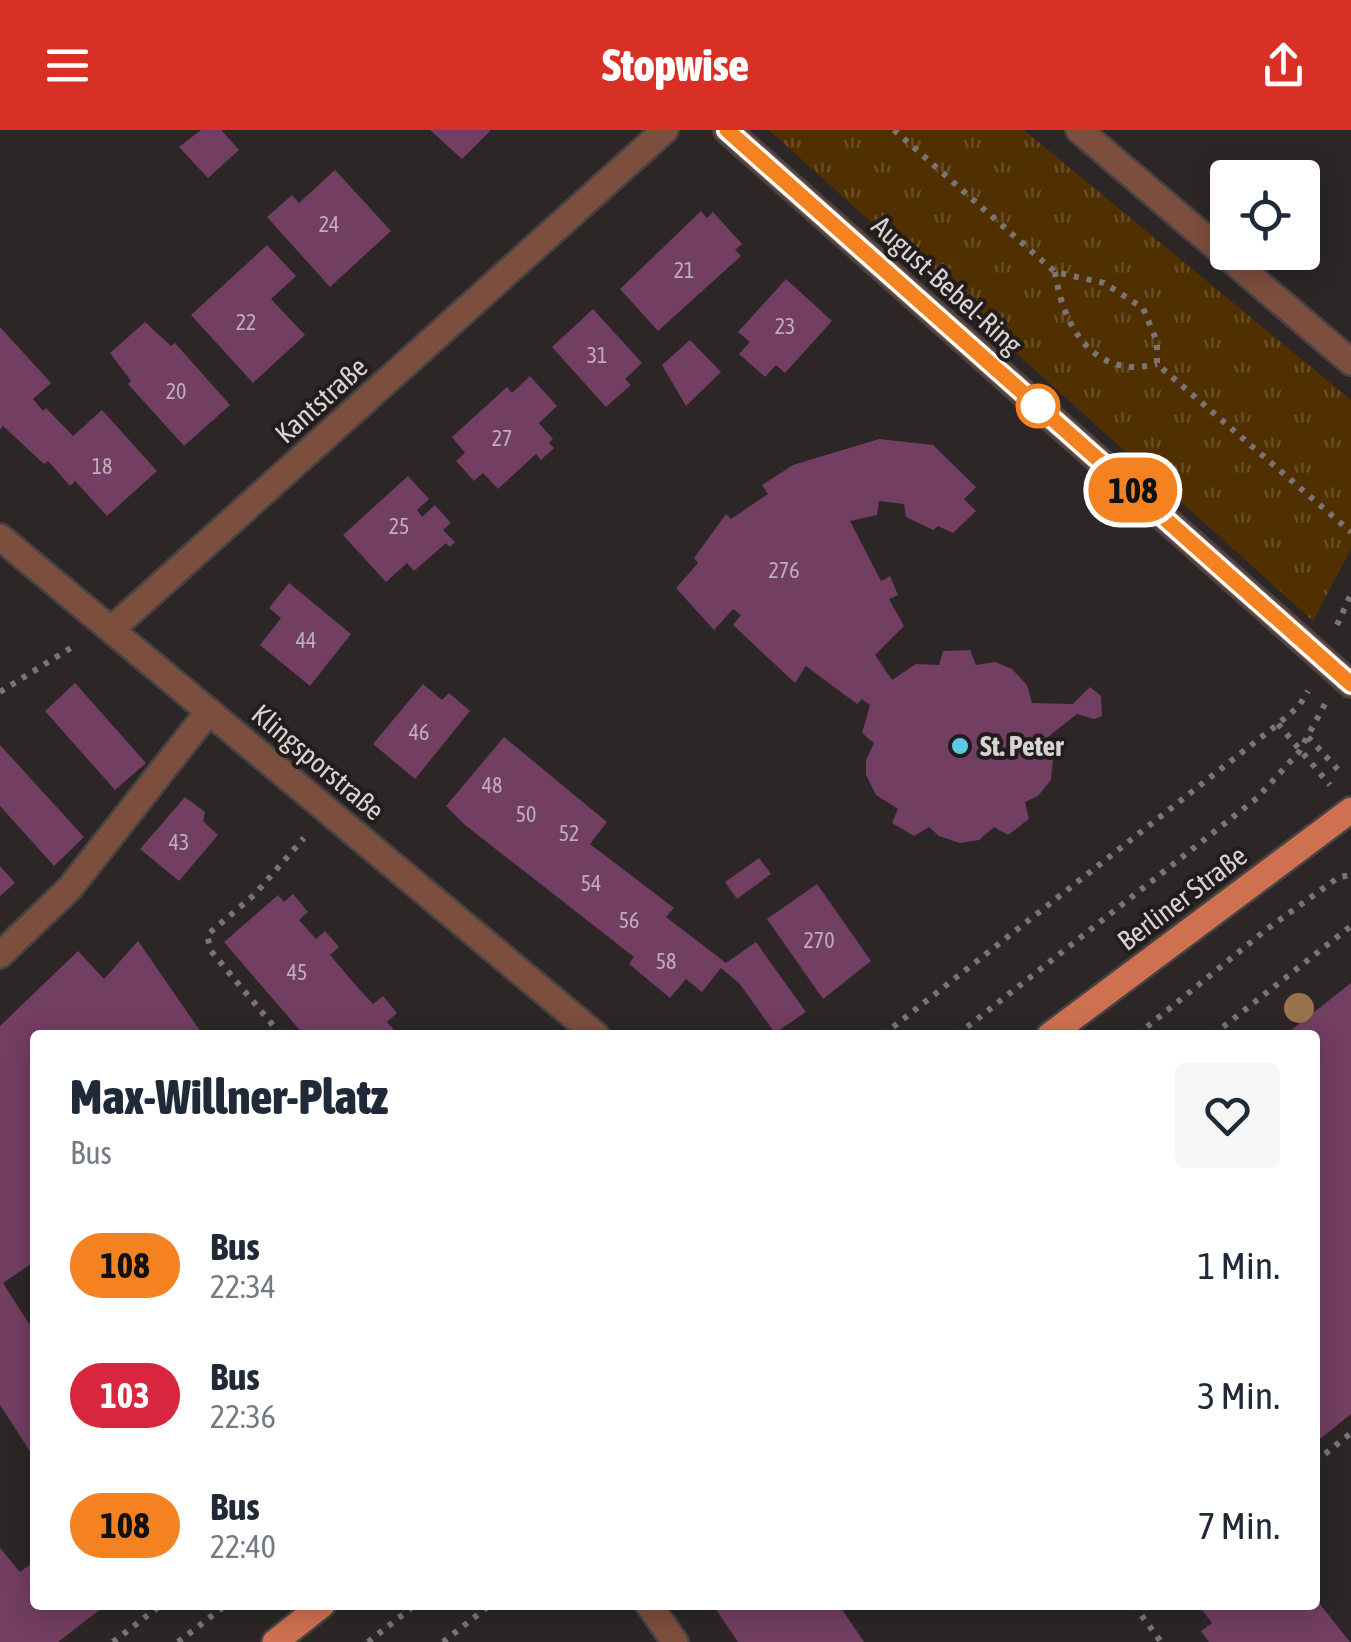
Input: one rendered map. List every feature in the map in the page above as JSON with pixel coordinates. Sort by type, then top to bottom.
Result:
[{"type":"main road","name":"Berliner Straße","points":[[1056,1030],[1345,803]]},
{"type":"main road","points":[[275,1642],[316,1610]]},
{"type":"street","name":"Kantstraße","points":[[112,629],[665,130]]},
{"type":"street","name":"August-Bebel-Ring","points":[[727,130],[1351,684]]},
{"type":"street","points":[[1079,130],[1351,362]]},
{"type":"street","name":"Klingsporstraße","points":[[0,536],[590,1030]]},
{"type":"street","points":[[0,955],[70,888],[209,711]]},
{"type":"street","points":[[653,1610],[675,1642]]},
{"type":"path","points":[[894,130],[1055,272],[1104,283],[1143,308],[1158,342],[1157,364]]},
{"type":"path","points":[[1055,272],[1062,314],[1091,350],[1111,363],[1134,370],[1157,364]]},
{"type":"path","points":[[1157,364],[1351,532]]},
{"type":"path","points":[[889,1030],[1299,706],[1351,594]]},
{"type":"path","points":[[0,692],[34,668],[112,629]]},
{"type":"path","points":[[964,1030],[1258,798],[1299,752],[1322,710]]},
{"type":"path","points":[[1278,724],[1345,803]]},
{"type":"path","points":[[1308,737],[1351,784]]},
{"type":"path","points":[[277,1030],[211,952],[207,935],[254,895],[329,811]]},
{"type":"path","points":[[1143,1030],[1267,929],[1339,877],[1351,875]]},
{"type":"path","points":[[1219,1030],[1351,926]]},
{"type":"path","points":[[1320,1458],[1351,1433]]},
{"type":"path","points":[[114,1642],[155,1610]]},
{"type":"path","points":[[178,1642],[220,1610]]},
{"type":"path","points":[[368,1642],[408,1610]]},
{"type":"path","points":[[443,1642],[484,1610]]},
{"type":"path","points":[[1138,1610],[1162,1642]]},
{"type":"green space","points":[[769,130],[1024,130],[1351,400],[1351,549],[1313,621]]},
{"type":"building","points":[[201,130],[221,130],[239,150],[208,178],[179,147]]},
{"type":"building","points":[[430,130],[491,130],[462,159]]},
{"type":"building","points":[[335,170],[391,231],[330,287],[267,217],[292,195],[299,203]]},
{"type":"building","points":[[701,211],[707,218],[713,212],[742,244],[735,250],[741,256],[658,331],[620,289]]},
{"type":"building","points":[[267,245],[296,276],[271,299],[305,335],[253,383],[191,315]]},
{"type":"building","points":[[786,279],[832,321],[785,373],[776,365],[765,377],[739,354],[750,342],[738,332]]},
{"type":"building","points":[[593,309],[642,363],[625,379],[631,385],[606,407],[552,347]]},
{"type":"building","points":[[145,322],[171,346],[175,343],[230,405],[184,446],[128,384],[131,381],[110,353]]},
{"type":"building","points":[[0,327],[51,383],[33,399],[43,411],[46,408],[73,436],[102,410],[157,471],[107,516],[75,481],[70,486],[48,461],[44,464],[3,426],[0,430]]},
{"type":"building","points":[[690,340],[721,372],[686,406],[662,365]]},
{"type":"building","points":[[530,376],[557,406],[539,423],[553,439],[549,443],[554,448],[541,460],[536,454],[498,489],[483,473],[474,481],[456,461],[465,453],[452,437],[507,387],[512,393]]},
{"type":"building","points":[[879,439],[933,445],[976,487],[964,499],[976,511],[953,533],[938,526],[933,530],[906,517],[904,504],[879,501],[877,515],[850,521],[881,581],[890,576],[898,595],[889,599],[904,626],[875,655],[892,680],[916,664],[939,665],[943,651],[970,650],[976,665],[995,662],[1012,669],[1027,685],[1032,703],[1073,704],[1090,687],[1101,696],[1102,716],[1094,719],[1077,714],[1044,740],[1053,758],[1051,780],[1038,796],[1025,802],[1029,819],[1008,835],[994,827],[979,840],[960,843],[939,836],[929,827],[914,836],[892,823],[898,809],[876,795],[866,775],[866,760],[874,743],[862,733],[870,705],[862,699],[857,704],[806,666],[795,683],[733,625],[741,615],[733,609],[714,630],[676,588],[698,563],[694,558],[726,514],[731,519],[768,494],[762,485],[793,465]]},
{"type":"building","points":[[408,476],[429,499],[417,510],[422,517],[435,505],[451,523],[443,530],[455,542],[450,547],[446,543],[414,571],[407,563],[386,582],[343,535]]},
{"type":"building","points":[[289,583],[351,634],[310,686],[260,645],[281,618],[269,608]]},
{"type":"building","points":[[75,683],[146,763],[115,790],[45,711]]},
{"type":"building","points":[[423,684],[442,700],[449,693],[470,711],[415,779],[373,744]]},
{"type":"building","points":[[504,737],[607,822],[590,844],[674,908],[666,917],[726,963],[756,942],[806,1012],[779,1030],[773,1030],[739,983],[721,968],[702,992],[686,979],[670,998],[629,964],[634,957],[446,806]]},
{"type":"building","points":[[0,745],[84,837],[54,866],[0,806]]},
{"type":"building","points":[[185,797],[205,812],[203,821],[218,835],[179,881],[140,849]]},
{"type":"building","points":[[759,858],[771,874],[737,899],[725,882]]},
{"type":"building","points":[[0,866],[15,883],[0,896]]},
{"type":"building","points":[[817,884],[871,961],[823,999],[767,919]]},
{"type":"building","points":[[293,894],[308,912],[299,920],[316,939],[325,931],[339,947],[330,955],[373,1004],[383,996],[397,1013],[387,1022],[394,1030],[300,1030],[224,942],[278,895],[284,902]]},
{"type":"building","points":[[138,941],[200,1030],[30,1030],[30,1264],[3,1283],[30,1325],[30,1451],[0,1405],[0,1026],[78,951],[104,979]]},
{"type":"building","points":[[1351,983],[1351,1414],[1320,1439],[1320,1030],[1291,1030]]},
{"type":"building","points":[[0,1548],[20,1572],[30,1565],[30,1610],[100,1610],[58,1642],[0,1642]]},
{"type":"building","points":[[1320,1604],[1350,1642],[1209,1642],[1201,1631],[1212,1623],[1202,1610],[1320,1610]]},
{"type":"building","points":[[716,1610],[842,1610],[864,1642],[738,1642]]},
{"type":"bus line","name":"108","points":[[727,130],[1351,684]]},
{"type":"place","name":"St. Peter","points":[[960,746]]}]
